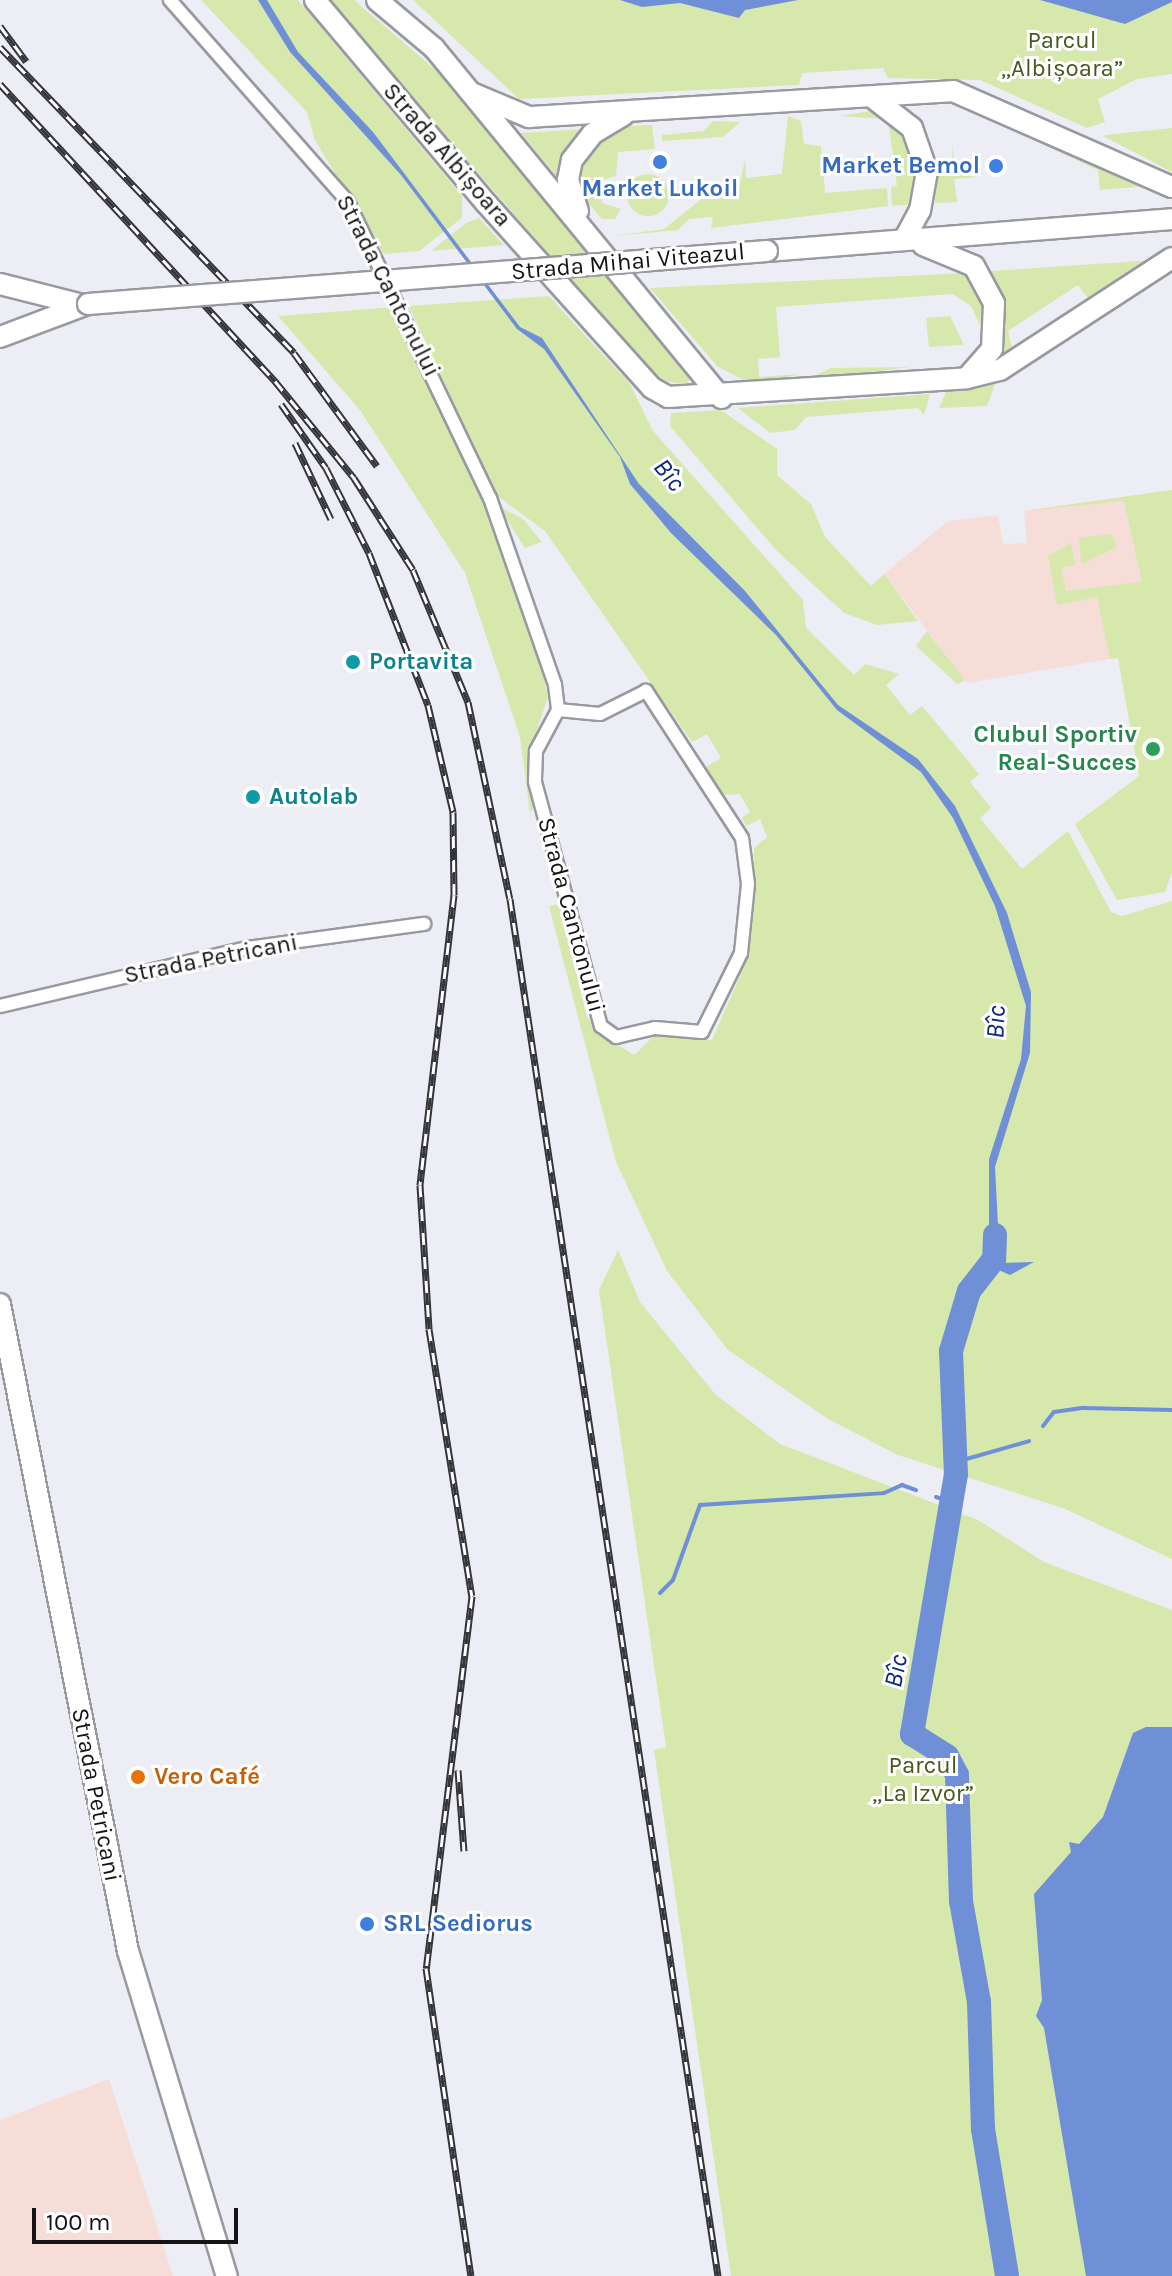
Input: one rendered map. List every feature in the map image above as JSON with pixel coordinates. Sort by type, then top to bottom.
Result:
[{"type":"main road","name":"Strada Albișoara","points":[[315,0],[649,384],[687,398],[721,398]]},
{"type":"main road","points":[[377,0],[474,94],[721,398],[967,378],[1000,370],[1172,258]]},
{"type":"main road","points":[[474,94],[520,116],[953,91],[982,98],[1172,187]]},
{"type":"main road","points":[[872,97],[912,128],[927,171],[920,210],[904,240],[962,257],[988,287],[995,339],[967,378]]},
{"type":"main road","points":[[586,229],[571,196],[572,160],[592,134],[629,112]]},
{"type":"main road","name":"Strada Mihai Viteazul","points":[[0,337],[86,305],[1172,219]]},
{"type":"main road","name":"Strada Mihai Viteazul","points":[[0,284],[86,305]]},
{"type":"main road","points":[[691,358],[750,395]]},
{"type":"main road","name":"Strada Petricani","points":[[0,1304],[128,1951],[227,2276]]},
{"type":"street","name":"Strada Cantonului","points":[[170,0],[348,202],[512,552],[558,710],[536,751],[535,782],[601,1026],[616,1037],[655,1028],[702,1032],[741,953],[748,884],[742,838],[646,691],[600,714],[558,710]]},
{"type":"street","name":"Strada Petricani","points":[[0,1006],[248,948],[424,924]]},
{"type":"shaded area","points":[[1172,490],[1172,619],[1103,624],[1110,659],[967,683],[884,574],[948,521],[998,515],[1003,544],[1027,543],[1024,511]]},
{"type":"shaded area","points":[[109,2079],[173,2276],[0,2276],[0,2120]]},
{"type":"green space","points":[[201,0],[298,0],[462,196],[462,218],[419,251],[384,254],[315,140],[307,112]]},
{"type":"green space","points":[[328,0],[354,0],[438,72],[691,374],[687,385],[658,380]]},
{"type":"green space","name":"Parcul „Albișoara”","points":[[413,0],[1172,0],[1172,74],[1137,79],[1098,99],[1105,122],[1087,128],[980,80],[888,78],[883,68],[802,73],[799,85],[519,99]]},
{"type":"green space","points":[[878,110],[904,130],[918,162],[917,204],[892,206],[891,187],[897,186],[888,119],[838,116]]},
{"type":"green space","points":[[788,116],[801,121],[804,144],[821,146],[825,193],[887,188],[888,206],[711,228],[713,217],[689,219],[678,230],[613,236],[664,229],[709,193],[739,189],[745,159],[746,178],[782,174]]},
{"type":"green space","points":[[713,121],[740,122],[723,137],[662,141],[662,135],[704,131]]},
{"type":"green space","points":[[652,125],[655,149],[618,152],[616,176],[601,180],[602,203],[621,209],[615,219],[602,219],[578,191],[581,155],[614,127]]},
{"type":"green space","points":[[1172,128],[1172,172],[1103,136],[1105,135]]},
{"type":"green space","points":[[586,129],[563,184],[521,133]]},
{"type":"green space","points":[[952,144],[955,173],[977,177],[954,179],[957,202],[935,203],[937,174],[952,172]]},
{"type":"green space","points":[[1042,144],[1101,163],[1149,186],[1100,190],[1098,170]]},
{"type":"green space","points":[[648,174],[663,180],[669,195],[663,210],[648,216],[633,210],[627,195],[633,180]]},
{"type":"green space","points":[[479,218],[504,245],[431,251],[466,223]]},
{"type":"green space","points":[[1156,260],[1090,301],[1078,285],[1008,331],[1012,347],[1001,357],[1002,304],[990,271]]},
{"type":"green space","points":[[968,273],[985,304],[985,336],[971,306],[953,294],[776,307],[780,357],[758,359],[759,377],[802,374],[751,384],[717,366],[650,288]]},
{"type":"green space","points":[[549,296],[630,384],[653,431],[803,600],[806,628],[854,675],[865,664],[899,674],[886,685],[910,715],[922,706],[979,774],[970,782],[991,808],[980,818],[1022,869],[1068,831],[1111,912],[1122,916],[1172,901],[1172,1559],[1063,1508],[898,1455],[828,1419],[728,1350],[667,1271],[616,1162],[549,906],[559,904],[587,1017],[603,1036],[634,1055],[657,1033],[712,1040],[740,976],[753,915],[754,848],[767,837],[760,819],[746,826],[742,818],[750,812],[740,794],[724,795],[704,768],[721,758],[707,734],[692,742],[545,531],[496,495],[409,306]]},
{"type":"green space","points":[[396,307],[496,526],[536,642],[548,696],[530,751],[537,801],[530,813],[520,737],[465,573],[360,410],[278,316]]},
{"type":"green space","points":[[950,316],[964,345],[929,347],[926,318]]},
{"type":"green space","points":[[910,367],[817,379],[817,375],[831,368]]},
{"type":"green space","points":[[995,384],[987,406],[939,408],[946,392]]},
{"type":"green space","points":[[930,394],[924,415],[918,408],[806,417],[795,430],[770,433],[738,408]]},
{"type":"green space","points":[[721,410],[777,449],[777,475],[811,504],[825,537],[871,586],[884,574],[918,621],[877,625],[844,613],[776,550],[670,426],[671,413]]},
{"type":"green space","name":"Clubul Sportiv Real-Succes","points":[[1172,490],[1172,872],[1165,892],[1117,900],[1075,824],[1139,776],[1118,658],[1110,659],[1097,597],[1057,605],[1048,556],[1071,543],[1075,565],[1061,568],[1066,591],[1142,582],[1124,501],[1024,511]]},
{"type":"green space","points":[[498,506],[523,519],[542,542],[525,548]]},
{"type":"green space","points":[[1111,534],[1117,547],[1081,564],[1079,538]]},
{"type":"green space","points":[[927,631],[965,680],[957,684],[916,646]]},
{"type":"green space","name":"Parcul „La Izvor”","points":[[618,1250],[640,1302],[715,1394],[780,1444],[978,1520],[1044,1562],[1172,1610],[1172,2276],[731,2276],[654,1750],[666,1747],[599,1290]]},
{"type":"water","points":[[258,0],[267,0],[298,52],[373,132],[520,327],[542,338],[639,484],[745,591],[838,705],[918,759],[955,806],[1007,913],[1031,992],[1030,1053],[995,1167],[1000,1263],[1034,1262],[1010,1275],[989,1266],[989,1159],[1021,1059],[1026,1006],[995,906],[953,818],[921,772],[837,710],[776,635],[671,533],[630,484],[620,457],[544,349],[517,329],[401,175],[290,52]]},
{"type":"water","points":[[620,0],[798,0],[745,10],[739,18],[680,3],[642,7]]},
{"type":"water","points":[[1040,0],[1172,0],[1172,2],[1125,24]]},
{"type":"water","points":[[1146,1727],[1172,1727],[1172,2276],[1086,2276],[1044,2028],[1036,2016],[1042,2000],[1034,1894],[1071,1852],[1069,1842],[1079,1844],[1103,1817],[1133,1733]]},
{"type":"waterway","name":"Bîc","points":[[995,1235],[994,1259],[969,1291],[951,1351],[956,1474],[912,1734],[947,1756],[957,1775],[961,1901],[979,2002],[983,2129],[1007,2276]]},
{"type":"waterway","points":[[1043,1426],[1054,1412],[1084,1408],[1172,1410]]},
{"type":"waterway","points":[[956,1462],[1029,1441]]},
{"type":"waterway","points":[[660,1593],[673,1580],[700,1505],[884,1493],[902,1485],[916,1490]]},
{"type":"waterway","points":[[936,1497],[953,1503]]},
{"type":"railway","points":[[0,26],[26,61]]},
{"type":"railway","points":[[0,47],[294,353],[377,466]]},
{"type":"railway","points":[[0,84],[275,381],[354,478],[413,570],[468,702],[510,899],[718,2276]]},
{"type":"railway","points":[[281,404],[326,468],[369,553],[428,705],[453,812],[454,895],[420,1185],[429,1329],[472,1596],[426,1968],[471,2276]]},
{"type":"railway","points":[[295,443],[331,519]]},
{"type":"railway","points":[[458,1770],[464,1851]]},
{"type":"place","name":"Market Lukoil","points":[[660,162]]},
{"type":"place","name":"Market Bemol","points":[[996,166]]},
{"type":"place","name":"Portavita","points":[[353,662]]},
{"type":"place","name":"Clubul Sportiv Real-Succes","points":[[1153,749]]},
{"type":"place","name":"Autolab","points":[[253,797]]},
{"type":"place","name":"Vero Café","points":[[138,1777]]},
{"type":"place","name":"SRL Sediorus","points":[[367,1924]]}]
